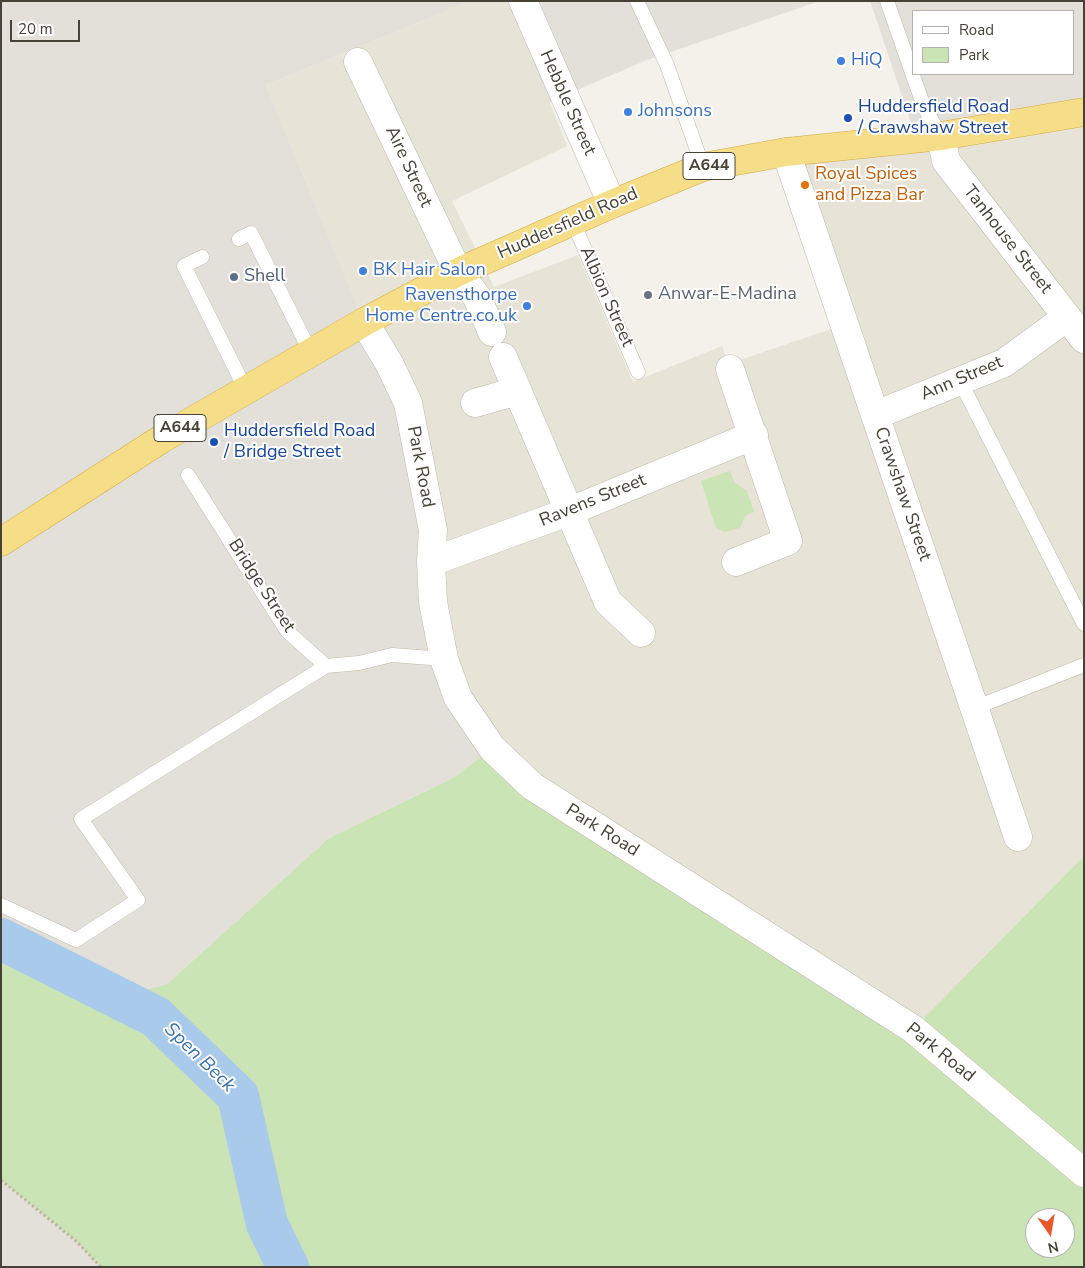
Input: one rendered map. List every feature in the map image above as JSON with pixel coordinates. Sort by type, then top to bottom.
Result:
[{"type":"highway","name":"Huddersfield Road","points":[[1,542],[163,438],[364,322],[458,272],[612,204],[703,167],[786,152],[941,136],[1084,112]]},
{"type":"street","name":"Hebble Street","points":[[523,1],[612,204]]},
{"type":"street","name":"Aire Street","points":[[358,62],[458,272],[477,297],[492,332]]},
{"type":"street","name":"Tanhouse Street","points":[[941,136],[946,161],[1084,339]]},
{"type":"street","name":"Crawshaw Street","points":[[786,152],[1018,837]]},
{"type":"street","name":"Ann Street","points":[[876,415],[1004,363],[1067,318]]},
{"type":"street","name":"Park Road","points":[[364,322],[389,363],[408,403],[433,530],[431,562],[433,602],[444,659],[458,698],[492,748],[532,786],[913,1029],[1084,1172]]},
{"type":"street","points":[[503,357],[608,602],[641,633]]},
{"type":"street","points":[[730,369],[754,435],[788,541],[736,562]]},
{"type":"street","points":[[474,403],[518,391]]},
{"type":"street","name":"Ravens Street","points":[[431,562],[568,512],[754,435]]},
{"type":"lane","points":[[637,1],[667,65],[703,167]]},
{"type":"lane","points":[[887,1],[912,73]]},
{"type":"lane","points":[[913,75],[924,107],[941,136]]},
{"type":"lane","name":"Albion Street","points":[[573,222],[638,372]]},
{"type":"lane","points":[[239,239],[251,233],[311,352]]},
{"type":"lane","points":[[202,257],[184,266],[246,390]]},
{"type":"lane","points":[[960,380],[1084,624]]},
{"type":"lane","name":"Bridge Street","points":[[188,475],[287,631],[326,666]]},
{"type":"lane","points":[[1,905],[76,940],[138,900],[81,819],[326,666],[359,663],[392,655],[444,659]]},
{"type":"lane","points":[[974,708],[1084,665]]},
{"type":"path","points":[[1,1180],[76,1241],[101,1267]]},
{"type":"shaded area","points":[[1,1],[471,1],[266,85],[364,322],[389,363],[433,602],[492,748],[455,777],[329,838],[167,984],[139,992],[1,928]]},
{"type":"shaded area","points":[[471,1],[509,1],[567,146],[452,201],[494,287],[578,255],[633,382],[722,346],[728,364],[849,323],[794,160],[1084,119],[1084,856],[913,1029],[532,786],[458,698],[364,322],[266,85]]},
{"type":"shaded area","points":[[509,1],[820,1],[647,60],[549,102]]},
{"type":"shaded area","points":[[870,1],[1084,1],[1084,106],[914,132]]},
{"type":"shaded area","points":[[1,1180],[76,1241],[101,1267],[1,1267]]},
{"type":"green space","points":[[730,471],[735,483],[747,491],[754,512],[745,516],[740,528],[725,532],[716,528],[701,481]]},
{"type":"green space","points":[[492,748],[913,1029],[1084,856],[1084,1267],[101,1267],[76,1241],[1,1180],[1,928],[139,992],[167,984],[329,838],[455,777]]},
{"type":"waterway","name":"Spen Beck","points":[[1,939],[156,1017],[238,1096],[267,1224],[288,1267]]},
{"type":"place","name":"HiQ","points":[[841,61]]},
{"type":"place","name":"Johnsons","points":[[628,112]]},
{"type":"place","name":"Huddersfield Road / Crawshaw Street","points":[[848,118]]},
{"type":"place","name":"Royal Spices and Pizza Bar","points":[[805,185]]},
{"type":"place","name":"BK Hair Salon","points":[[363,271]]},
{"type":"place","name":"Shell","points":[[234,277]]},
{"type":"place","name":"Anwar-E-Madina","points":[[648,295]]},
{"type":"place","name":"Ravensthorpe Home Centre.co.uk","points":[[527,306]]},
{"type":"place","name":"Huddersfield Road / Bridge Street","points":[[214,442]]}]
